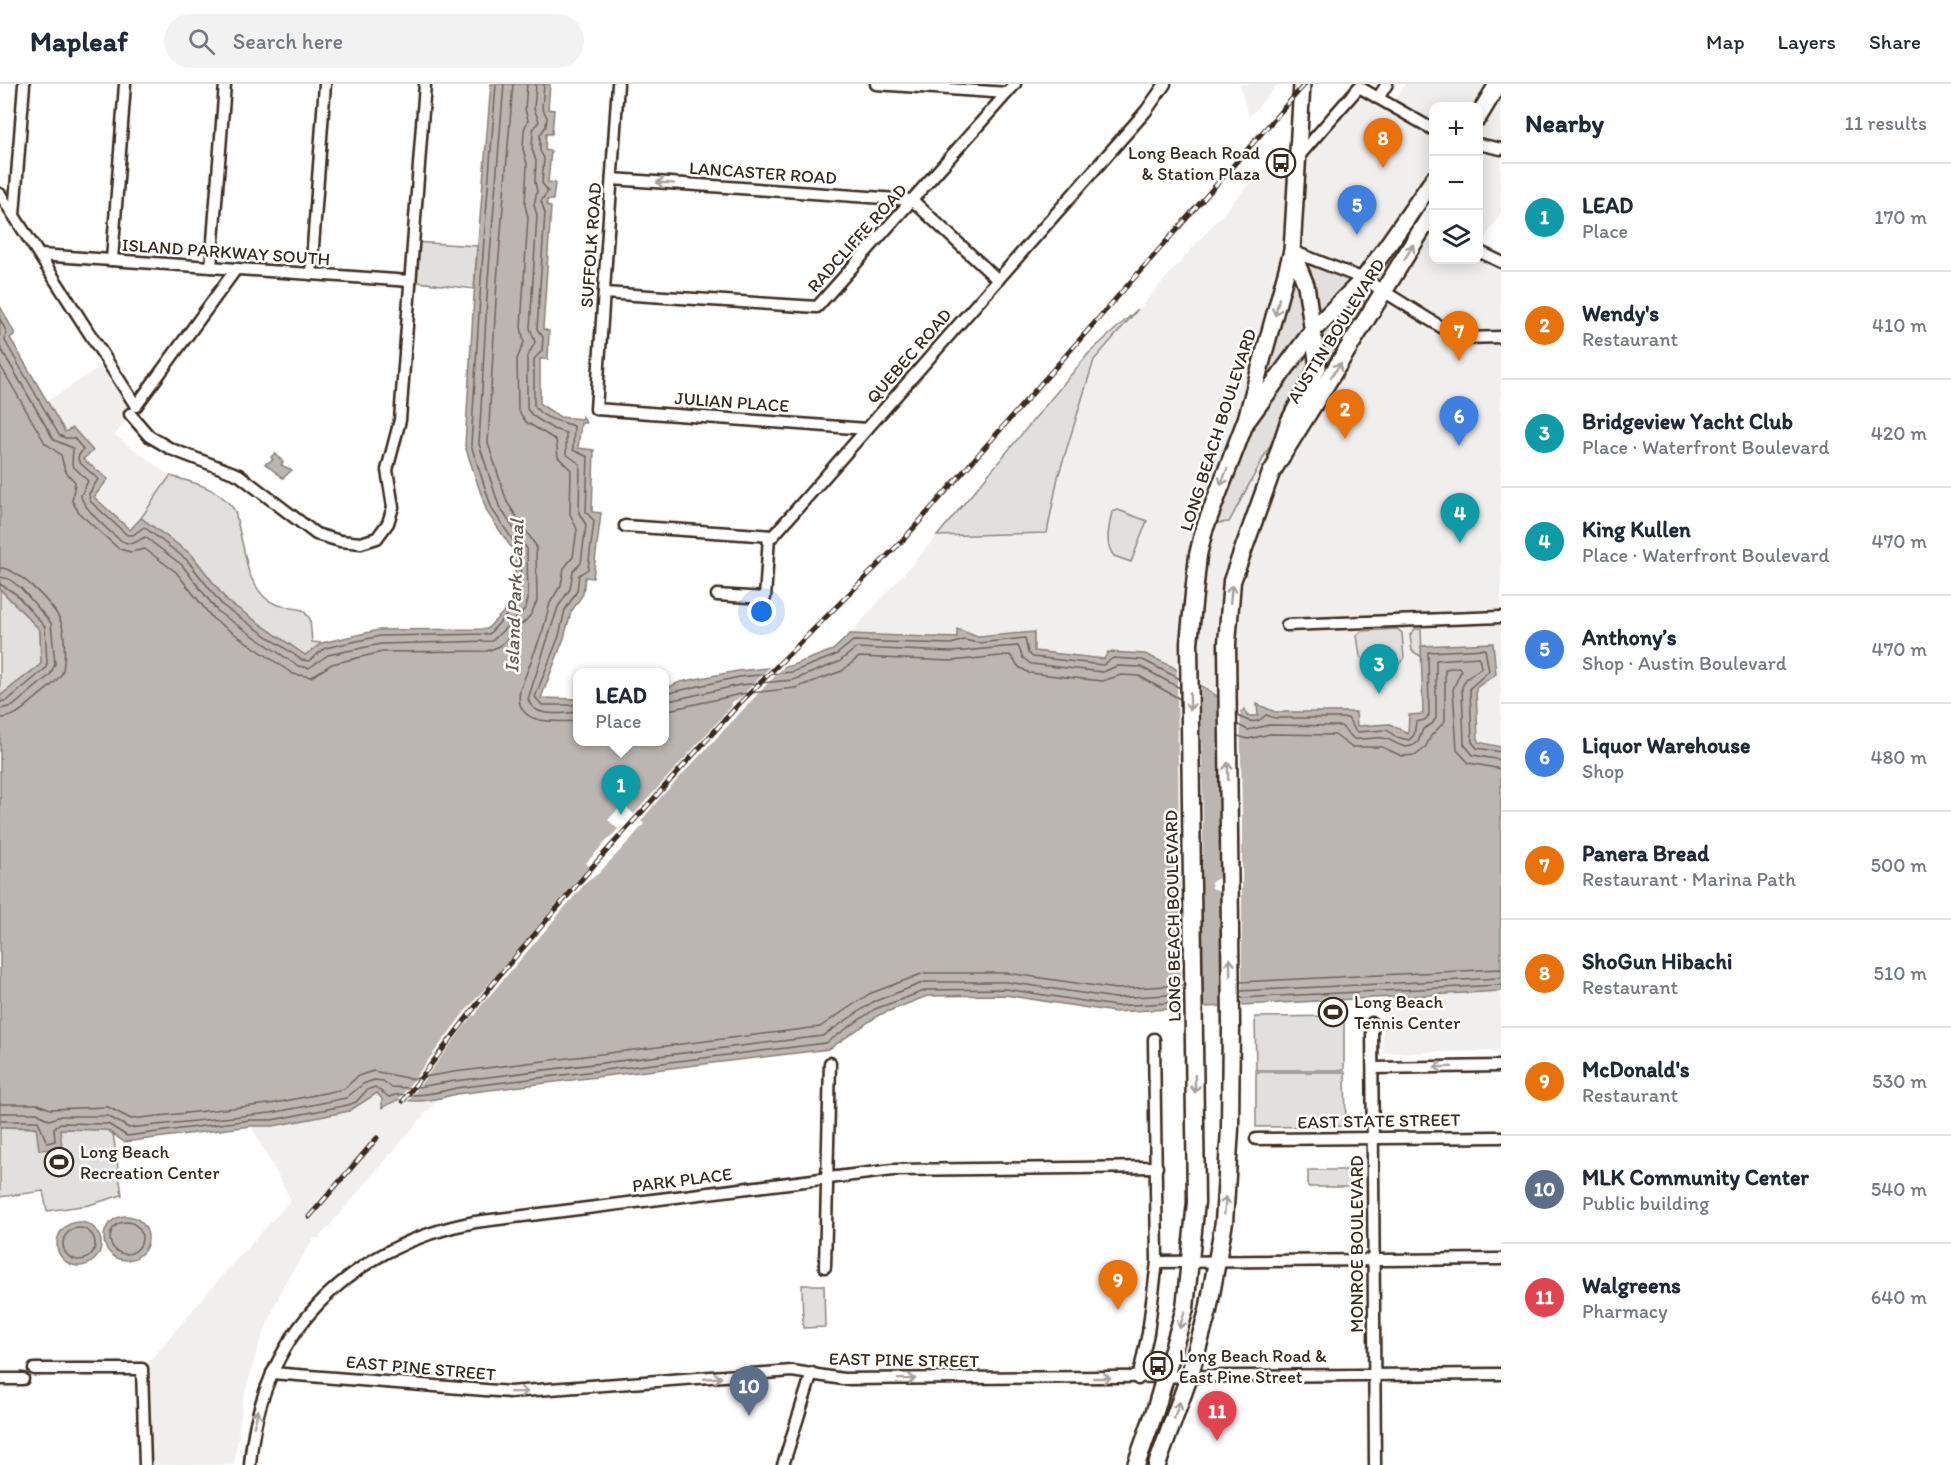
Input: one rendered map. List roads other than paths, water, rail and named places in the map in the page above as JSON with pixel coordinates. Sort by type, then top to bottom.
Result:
[{"type":"main road","name":"LONG BEACH BOULEVARD","points":[[1136,1465],[1185,1308],[1196,1202],[1189,643],[1194,587],[1204,530],[1245,423],[1292,251],[1302,84]]},
{"type":"main road","points":[[1483,110],[1498,84]]},
{"type":"main road","name":"AUSTIN BOULEVARD","points":[[1245,423],[1314,329],[1364,279],[1429,186]]},
{"type":"main road","name":"AUSTIN BOULEVARD","points":[[1271,473],[1320,391],[1429,223]]},
{"type":"main road","points":[[1156,1465],[1189,1377],[1218,1263],[1229,1160],[1231,1025],[1227,643],[1232,581],[1288,423],[1317,374],[1318,359],[1314,329],[1303,275],[1292,251]]},
{"type":"street","points":[[14,215],[24,84]]},
{"type":"street","points":[[112,260],[125,84]]},
{"type":"street","points":[[211,267],[225,84]]},
{"type":"street","points":[[311,274],[325,84]]},
{"type":"street","points":[[0,194],[40,255],[149,436],[171,449],[239,475],[316,534],[340,541],[362,543],[376,538],[388,523],[393,507],[387,470],[400,420],[425,84]]},
{"type":"street","name":"SUFFOLK ROAD","points":[[596,409],[618,84]]},
{"type":"street","points":[[876,84],[1007,93]]},
{"type":"street","name":"RADCLIFFE ROAD","points":[[604,293],[817,307],[1015,84]]},
{"type":"street","name":"QUEBEC ROAD","points":[[769,536],[773,536],[998,280],[1148,108],[1165,84]]},
{"type":"street","points":[[1378,98],[1387,84]]},
{"type":"street","points":[[1298,157],[1359,87],[1429,127]]},
{"type":"street","points":[[1483,145],[1501,149]]},
{"type":"street","name":"LANCASTER ROAD","points":[[612,179],[912,200]]},
{"type":"street","points":[[912,200],[998,280]]},
{"type":"street","points":[[1292,251],[1364,279],[1384,294],[1454,335],[1464,338],[1501,337]]},
{"type":"street","points":[[1483,253],[1501,262]]},
{"type":"street","name":"ISLAND PARKWAY SOUTH","points":[[40,255],[410,281]]},
{"type":"street","points":[[133,410],[236,269]]},
{"type":"street","name":"JULIAN PLACE","points":[[596,409],[867,429]]},
{"type":"street","points":[[625,526],[769,536],[765,598],[717,596]]},
{"type":"street","points":[[1287,625],[1501,617]]},
{"type":"street","name":"MONROE BOULEVARD","points":[[1372,1023],[1375,1465]]},
{"type":"street","name":"LONG BEACH BOULEVARD","points":[[1138,1379],[1148,1333],[1157,1262],[1154,1039]]},
{"type":"street","points":[[825,1267],[830,1063]]},
{"type":"street","points":[[1373,1068],[1501,1066]]},
{"type":"street","name":"EAST STATE STREET","points":[[1256,1139],[1501,1137]]},
{"type":"street","name":"PARK PLACE","points":[[250,1465],[255,1419],[272,1372],[288,1343],[306,1318],[339,1284],[375,1257],[434,1231],[485,1221],[892,1170],[1157,1167]]},
{"type":"street","points":[[1157,1262],[1501,1259]]},
{"type":"street","points":[[34,1369],[142,1369],[145,1465]]},
{"type":"street","name":"EAST PINE STREET","points":[[272,1372],[510,1392],[773,1372],[812,1373],[843,1379],[1138,1379],[1501,1374]]},
{"type":"street","points":[[783,1465],[812,1373]]},
{"type":"street","points":[[0,1379],[23,1378]]},
{"type":"water","points":[[491,84],[550,84],[548,109],[554,110],[552,134],[546,134],[545,150],[551,151],[548,182],[555,183],[553,200],[547,200],[547,206],[551,207],[543,329],[549,331],[548,359],[540,359],[540,404],[560,417],[582,419],[582,415],[586,423],[581,423],[578,448],[594,450],[592,512],[601,513],[593,578],[585,577],[583,594],[571,612],[564,638],[541,698],[573,699],[573,746],[669,746],[669,687],[680,682],[738,671],[790,666],[833,650],[850,634],[957,638],[957,629],[978,637],[1034,632],[1034,651],[1104,659],[1108,652],[1145,654],[1171,666],[1241,712],[1245,709],[1247,716],[1258,716],[1257,704],[1275,712],[1356,712],[1357,726],[1390,724],[1408,734],[1409,715],[1423,714],[1421,646],[1493,643],[1496,674],[1476,688],[1478,742],[1501,747],[1501,991],[1115,1012],[1005,995],[927,996],[879,1015],[829,1049],[456,1094],[428,1100],[399,1099],[382,1108],[382,1099],[377,1093],[349,1111],[310,1119],[273,1126],[251,1126],[124,1142],[107,1130],[60,1129],[62,1148],[39,1150],[36,1127],[0,1127],[0,696],[41,664],[40,630],[0,589],[0,306],[15,334],[10,338],[65,432],[73,428],[93,451],[83,459],[108,479],[94,497],[130,530],[141,518],[192,555],[227,601],[305,655],[322,643],[379,630],[487,629],[515,600],[515,553],[487,512],[465,446],[475,279]]},
{"type":"water","points":[[275,453],[283,462],[281,465],[292,470],[283,478],[265,464],[273,460],[271,457]]},
{"type":"water","points":[[126,1216],[135,1217],[142,1222],[147,1229],[147,1247],[142,1254],[135,1259],[126,1260],[117,1259],[110,1254],[105,1247],[104,1238],[105,1229],[110,1222],[117,1217]]},
{"type":"water","points":[[79,1222],[88,1223],[95,1228],[100,1235],[100,1253],[95,1260],[88,1265],[79,1266],[70,1265],[63,1260],[58,1253],[57,1244],[58,1235],[63,1228],[70,1223]]},
{"type":"railway","points":[[403,1101],[498,977],[593,866],[739,704],[904,539],[1305,84]]},
{"type":"railway","points":[[309,1217],[377,1138]]},
{"type":"place","name":"Long Beach Road & Station Plaza","points":[[1281,163]]},
{"type":"place","name":"ShoGun Hibachi","points":[[1383,168]]},
{"type":"place","name":"Anthony’s","points":[[1357,235]]},
{"type":"place","name":"Panera Bread","points":[[1459,361]]},
{"type":"place","name":"Wendy's","points":[[1345,439]]},
{"type":"place","name":"Liquor Warehouse","points":[[1459,446]]},
{"type":"place","name":"King Kullen","points":[[1460,543]]},
{"type":"place","name":"Bridgeview Yacht Club","points":[[1379,694]]},
{"type":"place","name":"LEAD","points":[[621,815]]},
{"type":"place","name":"Long Beach Tennis Center","points":[[1333,1012]]},
{"type":"place","name":"Long Beach Recreation Center","points":[[59,1162]]},
{"type":"place","name":"McDonald's","points":[[1118,1310]]},
{"type":"place","name":"Long Beach Road & East Pine Street","points":[[1158,1366]]},
{"type":"place","name":"MLK Community Center","points":[[749,1416]]},
{"type":"place","name":"Walgreens","points":[[1217,1441]]},
{"type":"water label","name":"Island Park Canal","points":[[514,596]]}]
